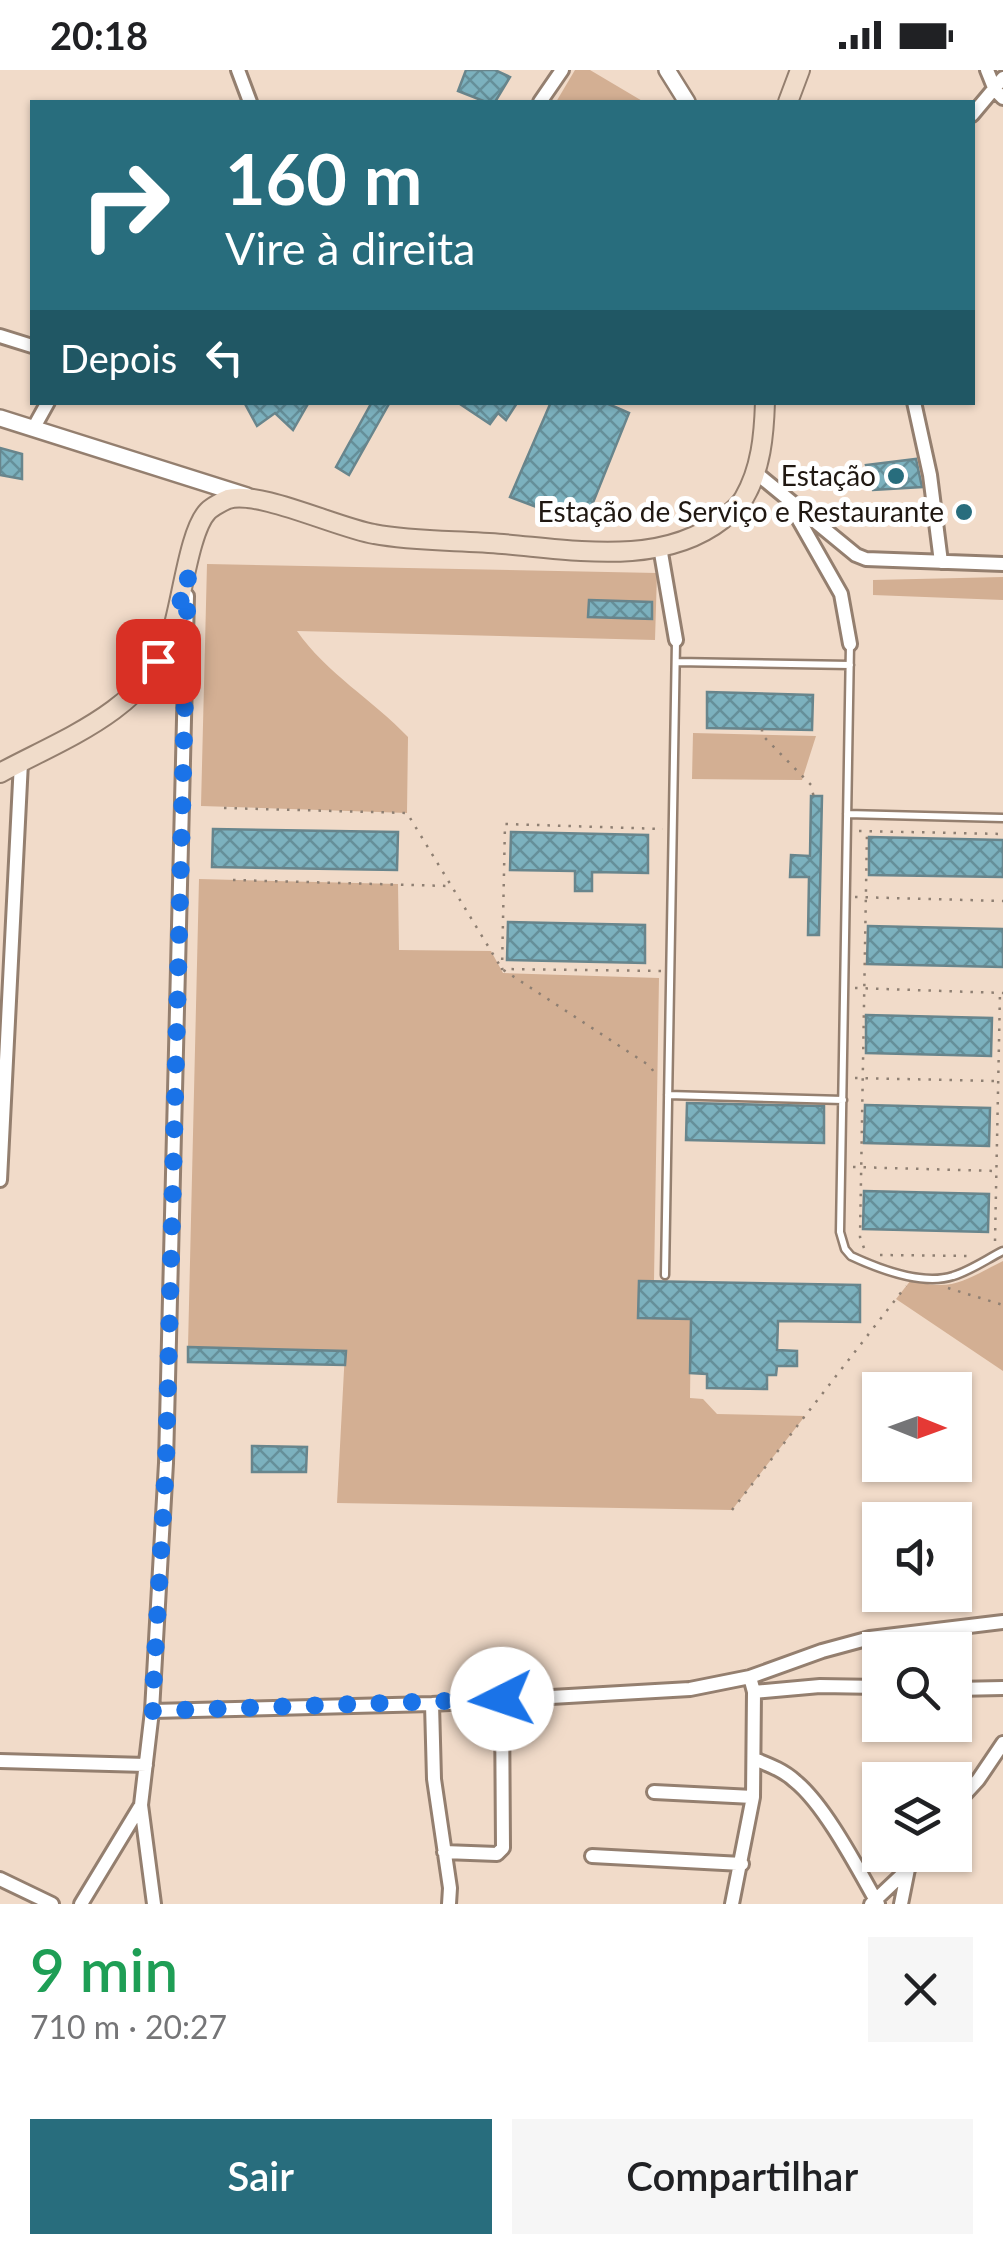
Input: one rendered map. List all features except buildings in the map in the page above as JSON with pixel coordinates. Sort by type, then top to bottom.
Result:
[{"type":"main road","points":[[789,100],[800,70]]},
{"type":"main road","points":[[0,773],[101,718],[148,679],[169,643],[196,536],[208,511],[228,500],[251,498],[376,535],[591,552],[660,546],[694,539],[743,502],[763,440],[765,405]]},
{"type":"street","points":[[238,70],[249,100]]},
{"type":"street","points":[[541,100],[562,70]]},
{"type":"street","points":[[667,70],[687,100]]},
{"type":"street","points":[[975,111],[1000,89],[987,70]]},
{"type":"street","points":[[0,336],[30,345]]},
{"type":"street","points":[[33,429],[46,405]]},
{"type":"street","points":[[915,405],[930,475],[941,562]]},
{"type":"street","points":[[0,418],[251,498]]},
{"type":"street","points":[[755,472],[866,560],[1003,564]]},
{"type":"street","points":[[784,494],[841,594],[850,644]]},
{"type":"street","points":[[660,546],[676,640]]},
{"type":"street","points":[[154,1904],[141,1805],[152,1711],[166,1463],[188,574]]},
{"type":"street","points":[[0,1180],[21,762]]},
{"type":"street","points":[[152,1711],[432,1704],[690,1689],[750,1677],[870,1638],[1003,1622]]},
{"type":"street","points":[[732,1904],[753,1796],[754,1692],[750,1677]]},
{"type":"street","points":[[754,1692],[862,1687]]},
{"type":"street","points":[[972,1689],[1003,1688]]},
{"type":"street","points":[[444,1852],[497,1854],[502,1848],[502,1699]]},
{"type":"street","points":[[432,1704],[434,1779],[449,1904]]},
{"type":"street","points":[[972,1787],[1003,1743]]},
{"type":"street","points":[[754,1759],[780,1769],[798,1783],[819,1808],[875,1902],[905,1872]]},
{"type":"street","points":[[0,1762],[146,1765]]},
{"type":"street","points":[[654,1792],[753,1796]]},
{"type":"street","points":[[80,1904],[141,1805]]},
{"type":"street","points":[[592,1856],[742,1864]]},
{"type":"street","points":[[901,1904],[907,1872]]},
{"type":"street","points":[[0,1879],[52,1904]]},
{"type":"lane","points":[[665,1275],[676,640]]},
{"type":"lane","points":[[850,644],[840,1232],[844,1248],[864,1262],[913,1277],[942,1279],[956,1276],[1003,1250]]},
{"type":"lane","points":[[676,662],[850,665]]},
{"type":"lane","points":[[848,814],[1003,818]]},
{"type":"lane","points":[[668,1096],[843,1100]]},
{"type":"path","points":[[762,729],[762,735],[810,785],[814,798]]},
{"type":"path","points":[[224,808],[406,813],[502,968],[650,1066],[668,1096]]},
{"type":"path","points":[[502,968],[505,824],[673,829]]},
{"type":"path","points":[[847,830],[1003,834]]},
{"type":"path","points":[[867,831],[860,1237],[865,1250],[878,1256],[984,1256]]},
{"type":"path","points":[[233,880],[449,886]]},
{"type":"path","points":[[846,897],[1003,900]]},
{"type":"path","points":[[502,968],[670,971]]},
{"type":"path","points":[[844,988],[1002,992],[992,1252]]},
{"type":"path","points":[[843,1078],[998,1082]]},
{"type":"path","points":[[842,1167],[996,1170]]},
{"type":"path","points":[[732,1510],[913,1277]]},
{"type":"path","points":[[948,1288],[1003,1305]]},
{"type":"shaded area","points":[[575,70],[590,70],[641,100],[557,100]]},
{"type":"shaded area","points":[[207,564],[657,573],[655,640],[297,631],[322,660],[408,737],[407,813],[201,806]]},
{"type":"shaded area","points":[[1003,577],[1003,600],[873,595],[873,580]]},
{"type":"shaded area","points":[[693,733],[816,736],[802,780],[692,779]]},
{"type":"shaded area","points":[[199,879],[398,884],[399,950],[491,951],[503,973],[659,978],[654,1281],[639,1281],[638,1318],[691,1319],[690,1398],[703,1399],[717,1414],[805,1416],[732,1510],[337,1503],[345,1351],[188,1347]]},
{"type":"shaded area","points":[[1003,1261],[1003,1371],[896,1299],[911,1280],[949,1284]]},
{"type":"place","name":"Estação","points":[[896,476]]},
{"type":"place","name":"Estação de Serviço e Restaurante","points":[[964,512]]},
{"type":"route","points":[[158,661],[169,643],[188,574],[166,1463],[152,1711],[502,1699]]}]
